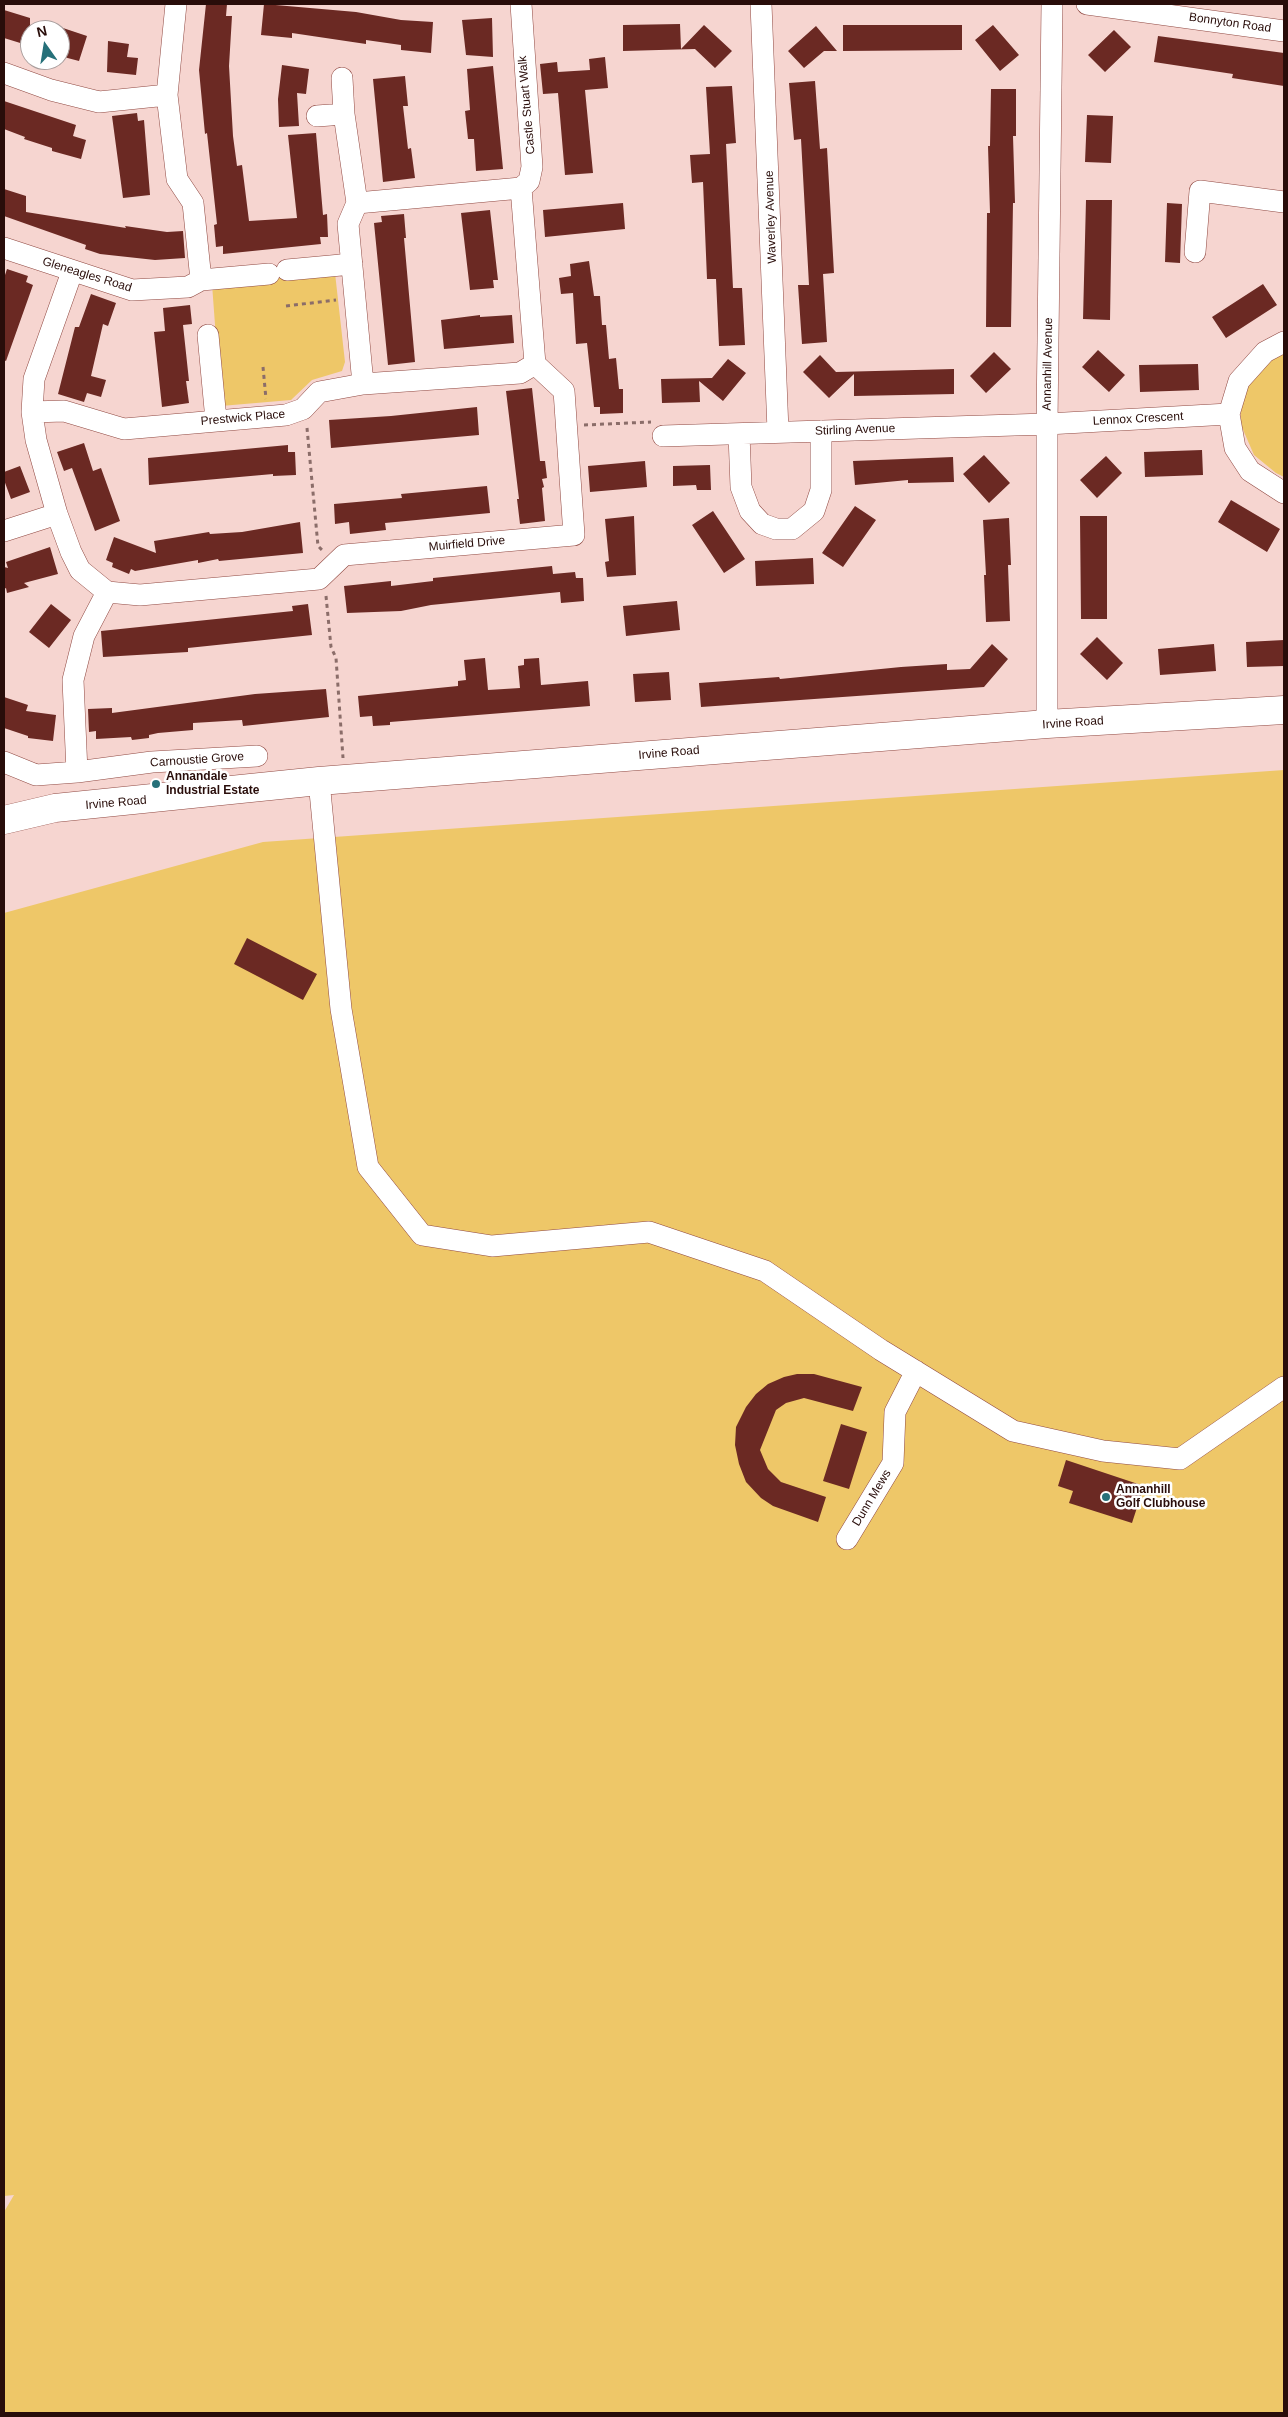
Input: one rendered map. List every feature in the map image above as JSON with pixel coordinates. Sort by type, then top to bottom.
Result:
[{"type":"main road","name":"Irvine Road","points":[[55,808],[332,780],[1047,724],[1284,710]]},
{"type":"main road","points":[[4,800],[55,808]]},
{"type":"main road","points":[[4,820],[55,808]]},
{"type":"street","name":"Castle Stuart Walk","points":[[520,188],[529,180],[532,166],[521,4]]},
{"type":"street","name":"Waverley Avenue","points":[[762,4],[778,431]]},
{"type":"street","name":"Annanhill Avenue","points":[[1047,724],[1047,424],[1052,4]]},
{"type":"street","name":"Bonnyton Road","points":[[1087,4],[1284,31]]},
{"type":"street","points":[[175,10],[167,95],[177,179],[193,203],[201,280]]},
{"type":"street","points":[[4,73],[51,90],[99,102],[167,95]]},
{"type":"street","points":[[342,78],[344,114],[356,203],[348,224],[362,384]]},
{"type":"street","points":[[317,116],[344,114]]},
{"type":"street","points":[[356,203],[520,188],[536,364]]},
{"type":"street","points":[[1195,252],[1200,191],[1284,202]]},
{"type":"street","name":"Gleneagles Road","points":[[4,248],[72,272],[132,290],[188,287],[201,280],[352,264]]},
{"type":"street","points":[[72,272],[34,379],[32,412],[36,440],[57,514],[80,570],[107,592],[140,595],[319,578]]},
{"type":"street","points":[[208,335],[216,420]]},
{"type":"street","points":[[1284,342],[1265,352],[1238,381],[1228,414],[1235,448],[1250,471],[1284,493]]},
{"type":"street","name":"Prestwick Place","points":[[32,412],[64,411],[124,429],[286,415],[303,409],[319,392],[362,384],[520,373],[536,364]]},
{"type":"street","name":"Muirfield Drive","points":[[319,578],[344,555],[574,535],[568,426],[564,391],[536,364]]},
{"type":"street","name":"Lennox Crescent","points":[[1047,424],[1228,414]]},
{"type":"street","name":"Stirling Avenue","points":[[663,436],[1047,424]]},
{"type":"street","points":[[739,434],[741,487],[750,511],[762,524],[776,529],[792,529],[814,511],[822,490],[821,431]]},
{"type":"street","points":[[4,531],[57,514]]},
{"type":"street","points":[[78,772],[73,680],[84,636],[107,592]]},
{"type":"street","name":"Carnoustie Grove","points":[[4,762],[36,775],[78,772],[152,762],[257,756]]},
{"type":"street","points":[[332,780],[341,1009],[368,1167],[422,1235],[492,1246],[649,1232],[765,1271],[916,1372],[1013,1430],[1103,1451],[1180,1459],[1284,1387]]},
{"type":"street","name":"Dunn Mews","points":[[847,1539],[893,1463],[895,1412],[916,1372]]},
{"type":"path","points":[[286,306],[354,298]]},
{"type":"path","points":[[263,367],[268,416]]},
{"type":"path","points":[[303,409],[307,424],[318,546],[334,564]]},
{"type":"path","points":[[568,426],[659,421],[663,436]]},
{"type":"path","points":[[319,578],[326,592],[331,647],[336,658],[332,780]]},
{"type":"shaded area","points":[[335,273],[345,362],[342,371],[312,380],[291,400],[221,406],[212,284]]},
{"type":"shaded area","points":[[1284,350],[1284,477],[1276,473],[1254,455],[1241,425],[1240,399],[1245,383],[1267,360]]},
{"type":"shaded area","points":[[1284,770],[1284,2413],[4,2413],[4,2212],[14,2195],[4,2196],[4,913],[263,842]]},
{"type":"building","points":[[206,4],[227,4],[226,16],[232,16],[229,66],[233,136],[237,166],[242,165],[249,221],[297,218],[288,135],[316,133],[323,215],[327,214],[328,237],[320,237],[321,244],[223,254],[223,246],[216,247],[214,225],[217,224],[199,70]]},
{"type":"building","points":[[264,4],[356,12],[401,20],[433,22],[431,53],[401,50],[401,45],[366,40],[366,44],[292,33],[292,38],[261,35]]},
{"type":"building","points":[[4,10],[30,18],[30,20],[20,20],[20,43],[4,38]]},
{"type":"building","points":[[492,18],[493,57],[466,55],[462,20]]},
{"type":"building","points":[[680,24],[681,49],[704,25],[732,51],[715,68],[695,49],[623,51],[623,25]]},
{"type":"building","points":[[843,25],[962,25],[962,50],[843,51]]},
{"type":"building","points":[[993,25],[1019,55],[1000,71],[975,40]]},
{"type":"building","points":[[816,26],[837,51],[824,51],[804,68],[788,51]]},
{"type":"building","points":[[70,30],[87,36],[79,61],[70,59]]},
{"type":"building","points":[[1114,30],[1131,47],[1105,72],[1088,55]]},
{"type":"building","points":[[1158,36],[1284,53],[1284,86],[1232,78],[1233,74],[1154,62]]},
{"type":"building","points":[[108,41],[129,44],[127,57],[138,58],[136,75],[107,72]]},
{"type":"building","points":[[605,57],[608,88],[585,90],[593,173],[565,175],[558,93],[543,94],[540,64],[557,62],[558,72],[590,70],[589,59]]},
{"type":"building","points":[[282,65],[309,69],[306,94],[297,93],[299,126],[279,127],[278,99]]},
{"type":"building","points":[[493,66],[503,169],[476,171],[474,139],[468,139],[465,111],[470,110],[467,69]]},
{"type":"building","points":[[405,76],[408,106],[403,106],[408,149],[411,148],[415,178],[383,182],[373,79]]},
{"type":"building","points":[[815,81],[820,149],[827,148],[834,273],[823,274],[827,342],[802,344],[798,285],[809,285],[801,139],[794,140],[789,83]]},
{"type":"building","points":[[732,86],[736,143],[726,144],[733,288],[742,288],[745,345],[719,346],[716,279],[707,279],[703,182],[692,183],[690,155],[710,154],[706,87]]},
{"type":"building","points":[[991,89],[1016,89],[1016,136],[1013,136],[1015,203],[1013,203],[1011,327],[986,327],[987,213],[990,213],[988,146],[990,146]]},
{"type":"building","points":[[4,101],[76,125],[73,136],[86,140],[81,159],[52,151],[52,148],[24,139],[25,137],[4,129]]},
{"type":"building","points":[[137,113],[138,121],[144,120],[150,195],[123,198],[112,116]]},
{"type":"building","points":[[1087,115],[1113,116],[1111,163],[1085,162]]},
{"type":"building","points":[[4,189],[26,196],[26,212],[126,228],[125,226],[167,232],[183,231],[185,258],[155,260],[100,254],[85,249],[86,245],[4,216]]},
{"type":"building","points":[[1086,200],[1112,200],[1110,320],[1083,319]]},
{"type":"building","points":[[623,203],[625,229],[545,237],[543,210]]},
{"type":"building","points":[[1167,203],[1182,204],[1180,263],[1165,262]]},
{"type":"building","points":[[490,210],[498,280],[493,280],[494,288],[470,290],[461,213]]},
{"type":"building","points":[[404,214],[406,238],[404,238],[415,362],[388,365],[374,223],[382,222],[381,216]]},
{"type":"building","points":[[589,261],[594,296],[600,296],[602,325],[606,325],[609,359],[616,358],[619,389],[623,389],[623,413],[600,414],[600,407],[594,407],[587,343],[576,344],[573,293],[561,294],[559,278],[571,276],[570,264]]},
{"type":"building","points":[[7,269],[28,276],[26,282],[33,285],[6,361],[4,360],[4,278]]},
{"type":"building","points":[[1263,284],[1277,305],[1226,338],[1212,317]]},
{"type":"building","points":[[91,294],[116,303],[108,326],[103,324],[91,376],[106,380],[101,397],[87,393],[84,402],[58,394],[75,327],[79,327]]},
{"type":"building","points":[[190,305],[192,324],[183,325],[189,381],[186,381],[189,403],[162,407],[154,332],[165,331],[163,308]]},
{"type":"building","points":[[480,315],[480,317],[512,315],[514,343],[444,349],[441,320]]},
{"type":"building","points":[[1098,350],[1125,375],[1109,392],[1082,367]]},
{"type":"building","points":[[994,352],[1011,369],[986,393],[970,376]]},
{"type":"building","points":[[820,355],[836,372],[954,369],[954,394],[854,396],[854,374],[829,398],[803,372]]},
{"type":"building","points":[[728,359],[746,373],[723,401],[699,381],[700,402],[662,403],[661,379],[712,378]]},
{"type":"building","points":[[1198,364],[1199,390],[1140,392],[1139,365]]},
{"type":"building","points":[[532,388],[540,461],[545,461],[547,478],[542,479],[545,521],[520,524],[517,499],[519,499],[506,391]]},
{"type":"building","points":[[477,407],[479,435],[331,448],[329,420]]},
{"type":"building","points":[[84,443],[93,471],[101,468],[120,521],[95,531],[72,468],[64,471],[57,452]]},
{"type":"building","points":[[288,445],[288,452],[295,452],[296,475],[273,476],[273,474],[149,485],[148,458]]},
{"type":"building","points":[[1202,450],[1203,475],[1145,477],[1144,452]]},
{"type":"building","points":[[984,455],[1010,483],[989,503],[963,474]]},
{"type":"building","points":[[1106,456],[1122,473],[1097,498],[1080,480]]},
{"type":"building","points":[[953,457],[954,482],[908,483],[908,480],[855,485],[853,461]]},
{"type":"building","points":[[645,461],[647,487],[590,492],[588,466]]},
{"type":"building","points":[[710,465],[711,490],[697,490],[696,485],[673,486],[673,466]]},
{"type":"building","points":[[20,466],[30,492],[11,499],[4,480],[4,472]]},
{"type":"building","points":[[487,486],[490,513],[385,523],[386,530],[350,534],[349,522],[335,524],[334,504],[402,498],[401,494]]},
{"type":"building","points":[[1231,500],[1280,529],[1267,552],[1218,522]]},
{"type":"building","points":[[855,506],[876,520],[843,567],[822,553]]},
{"type":"building","points":[[713,511],[745,559],[724,573],[692,525]]},
{"type":"building","points":[[634,516],[636,575],[607,577],[605,562],[609,561],[605,519]]},
{"type":"building","points":[[1080,516],[1107,516],[1107,619],[1081,619]]},
{"type":"building","points":[[1009,518],[1011,565],[1008,565],[1010,621],[986,622],[983,520]]},
{"type":"building","points":[[300,522],[303,553],[219,561],[218,559],[198,563],[198,560],[135,571],[131,569],[129,574],[112,567],[113,563],[106,560],[114,537],[156,553],[154,541],[209,532],[210,534],[242,532]]},
{"type":"building","points":[[50,547],[58,574],[24,583],[29,587],[7,593],[6,588],[4,589],[4,567],[8,568],[6,562]]},
{"type":"building","points":[[813,558],[814,584],[756,586],[755,561]]},
{"type":"building","points":[[552,566],[553,574],[575,572],[576,578],[583,578],[584,601],[561,603],[560,592],[431,605],[401,611],[347,613],[344,586],[391,581],[391,586],[433,581],[433,578]]},
{"type":"building","points":[[677,601],[680,630],[626,636],[623,606]]},
{"type":"building","points":[[51,604],[71,620],[49,648],[29,632]]},
{"type":"building","points":[[308,604],[312,635],[188,648],[188,652],[103,657],[101,631],[293,611],[292,606]]},
{"type":"building","points":[[1097,637],[1123,663],[1107,680],[1080,654]]},
{"type":"building","points":[[1284,640],[1284,666],[1247,667],[1246,642]]},
{"type":"building","points":[[992,644],[1008,659],[984,687],[701,707],[699,683],[779,677],[780,679],[947,664],[947,670],[970,669]]},
{"type":"building","points":[[1214,644],[1216,671],[1160,675],[1158,649]]},
{"type":"building","points":[[485,658],[488,690],[520,688],[518,666],[524,665],[524,659],[539,658],[541,685],[588,681],[590,706],[390,722],[390,725],[373,726],[372,716],[360,717],[358,696],[458,686],[458,681],[466,680],[464,660]]},
{"type":"building","points":[[669,672],[671,700],[635,702],[633,674]]},
{"type":"building","points":[[326,689],[329,717],[243,726],[242,720],[193,723],[193,730],[158,733],[149,735],[149,738],[132,740],[131,737],[96,739],[96,731],[89,732],[88,709],[112,708],[112,713],[255,694]]},
{"type":"building","points":[[4,697],[28,705],[26,711],[56,715],[53,741],[28,738],[28,736],[4,728]]},
{"type":"building","points":[[247,938],[317,974],[303,1000],[234,964]]},
{"type":"building","points":[[797,1374],[814,1374],[862,1387],[853,1411],[804,1398],[786,1403],[776,1410],[760,1450],[768,1469],[781,1482],[826,1497],[818,1522],[773,1506],[761,1498],[746,1482],[739,1464],[735,1445],[736,1427],[746,1407],[756,1394],[768,1384]]},
{"type":"building","points":[[841,1424],[867,1432],[849,1489],[823,1481]]},
{"type":"building","name":"Annanhill Golf Clubhouse","points":[[1066,1460],[1144,1486],[1132,1523],[1069,1503],[1073,1491],[1058,1486]]},
{"type":"place","name":"Annandale Industrial Estate","points":[[156,784]]},
{"type":"place","name":"Annanhill Golf Clubhouse","points":[[1106,1497]]}]
